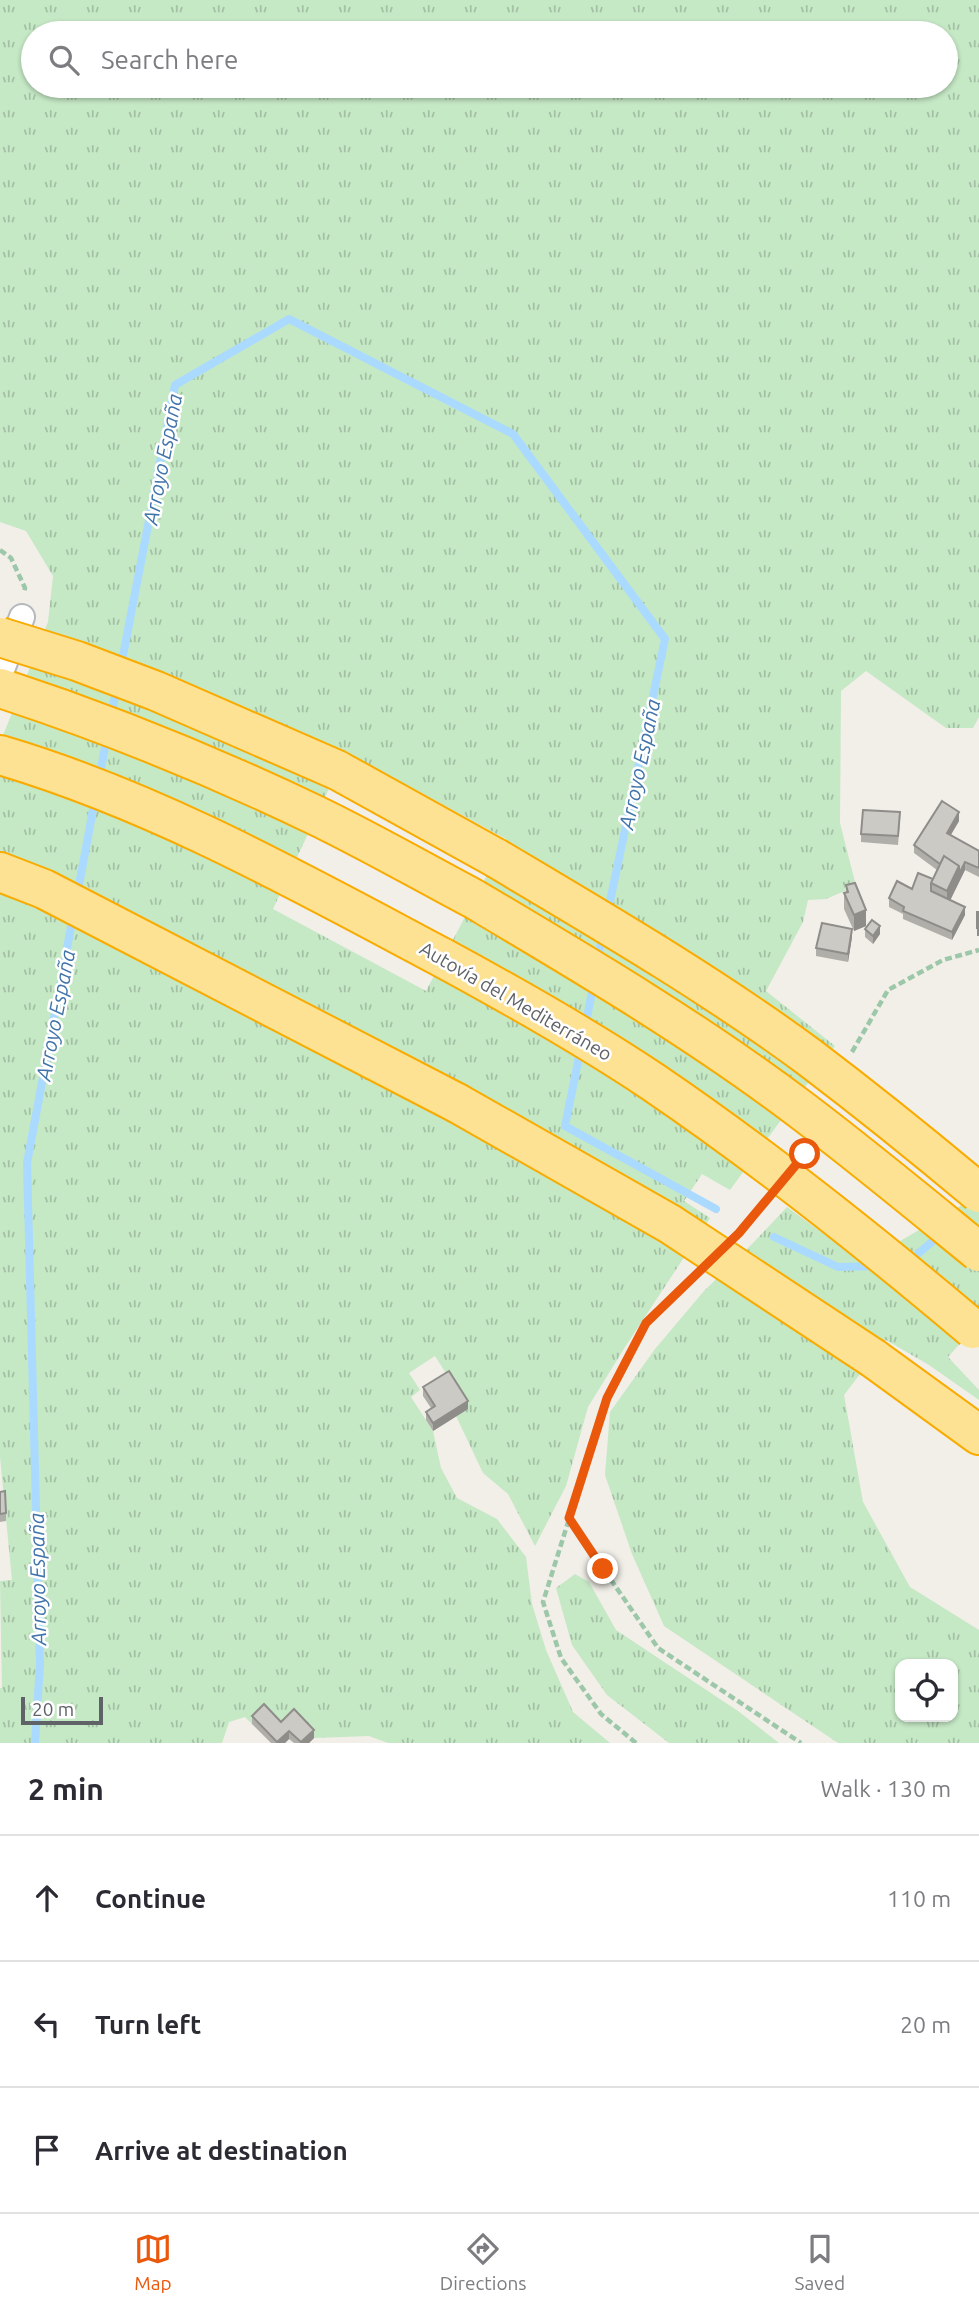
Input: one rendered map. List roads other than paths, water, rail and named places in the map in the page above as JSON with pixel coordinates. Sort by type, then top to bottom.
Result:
[{"type":"highway","points":[[11,627],[77,661],[156,691],[337,770],[496,858],[705,986],[807,1056],[915,1139],[979,1193]]},
{"type":"highway","points":[[0,688],[61,708],[202,764],[316,816],[474,899],[674,1022],[788,1100],[979,1252]]},
{"type":"highway","name":"Autovía del Mediterráneo","points":[[0,755],[117,796],[288,876],[536,1009],[653,1082],[766,1163],[878,1249],[976,1332]]},
{"type":"highway","points":[[0,872],[44,889],[457,1103],[670,1224],[873,1358],[979,1435]]},
{"type":"street","points":[[0,675],[11,627]]},
{"type":"waterway","name":"Arroyo España","points":[[121,666],[175,385],[289,319],[513,434],[665,639],[608,911]]},
{"type":"waterway","name":"Arroyo España","points":[[111,717],[117,685]]},
{"type":"waterway","name":"Arroyo España","points":[[99,779],[107,737]]},
{"type":"waterway","name":"Arroyo España","points":[[77,896],[95,799]]},
{"type":"waterway","name":"Arroyo España","points":[[35,1743],[40,1663],[27,1163],[73,916]]},
{"type":"waterway","name":"Arroyo España","points":[[597,962],[603,934]]},
{"type":"waterway","name":"Arroyo España","points":[[585,1027],[594,982]]},
{"type":"waterway","name":"Arroyo España","points":[[581,1047],[565,1126],[716,1209]]},
{"type":"waterway","name":"Arroyo España","points":[[907,1263],[940,1235]]},
{"type":"waterway","name":"Arroyo España","points":[[774,1237],[838,1267],[878,1266]]}]
